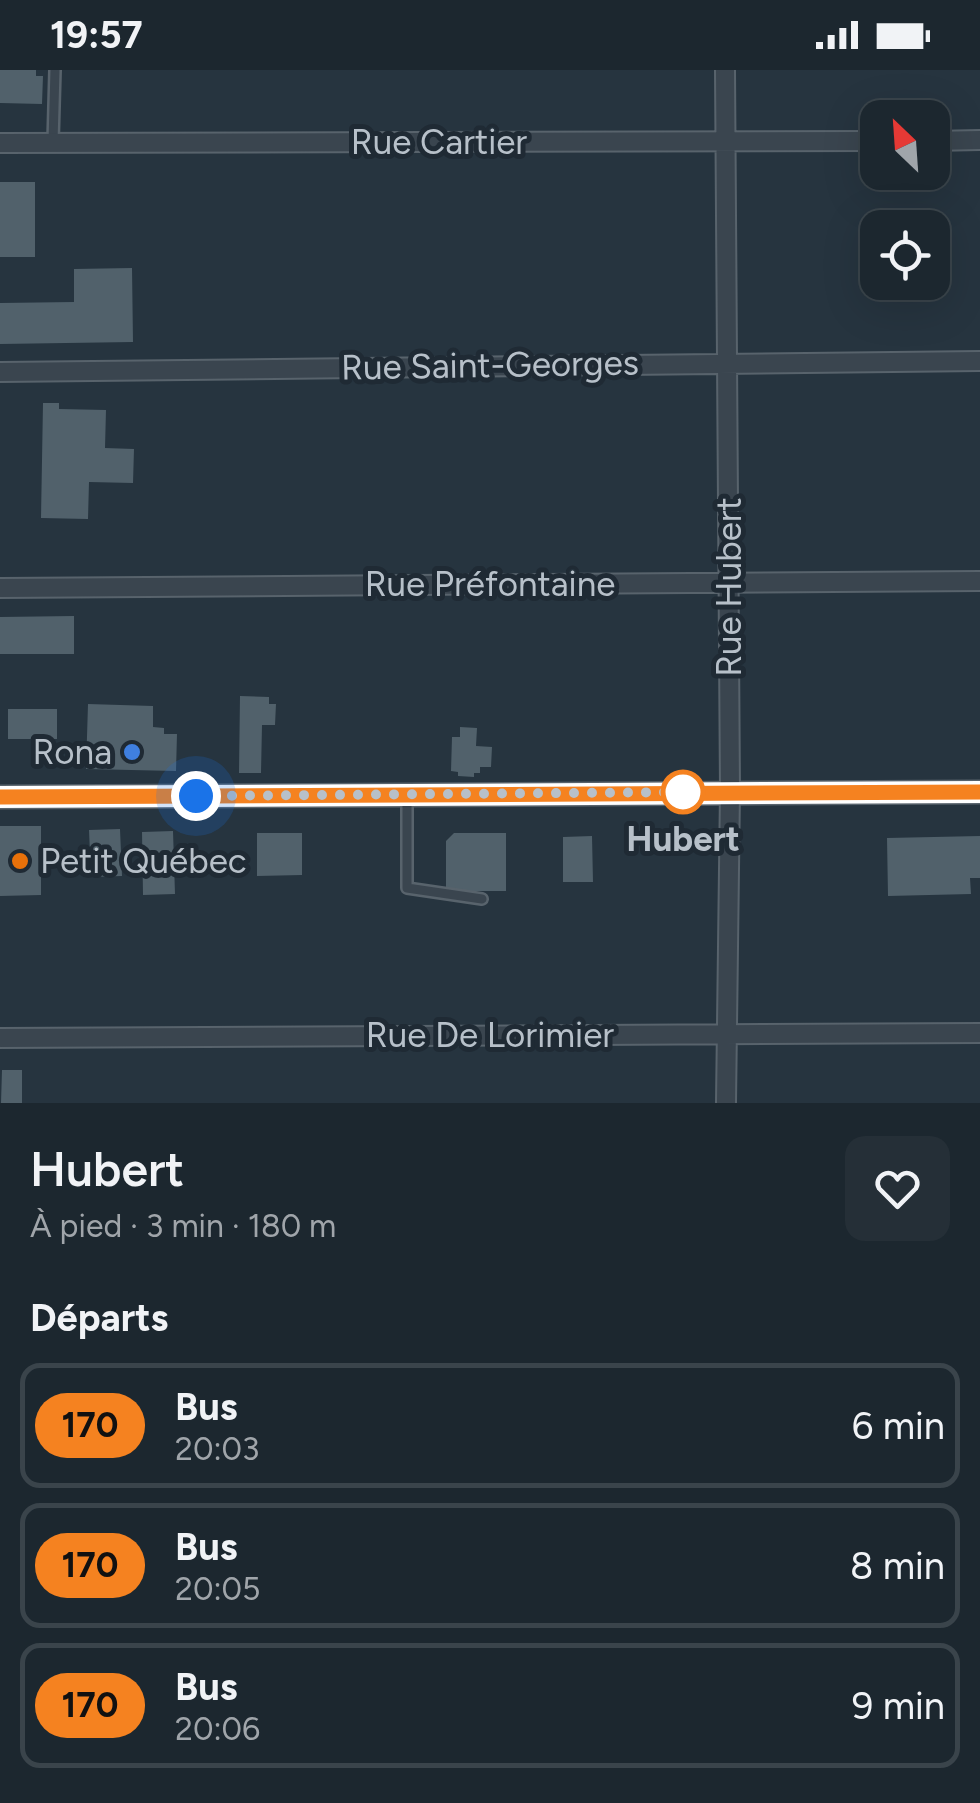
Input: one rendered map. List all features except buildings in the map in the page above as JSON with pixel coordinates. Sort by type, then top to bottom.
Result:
[{"type":"street","name":"Rue Hubert","points":[[725,70],[730,792],[726,1103]]},
{"type":"street","points":[[950,141],[980,140]]},
{"type":"street","name":"Rue Cartier","points":[[0,143],[860,141]]},
{"type":"street","name":"Rue Saint-Georges","points":[[0,372],[980,360]]},
{"type":"street","name":"Rue Préfontaine","points":[[0,588],[980,582]]},
{"type":"street","points":[[0,798],[980,792]]},
{"type":"street","name":"Rue De Lorimier","points":[[0,1038],[980,1033]]},
{"type":"lane","points":[[53,144],[55,70]]},
{"type":"lane","points":[[406,795],[407,888],[482,899]]},
{"type":"bus line","name":"170","points":[[0,797],[980,792]]},
{"type":"place","name":"Rona","points":[[132,752]]},
{"type":"place","name":"Hubert","points":[[683,792]]},
{"type":"place","name":"Petit Québec","points":[[20,861]]},
{"type":"route","points":[[196,796],[694,792],[683,792]]}]
